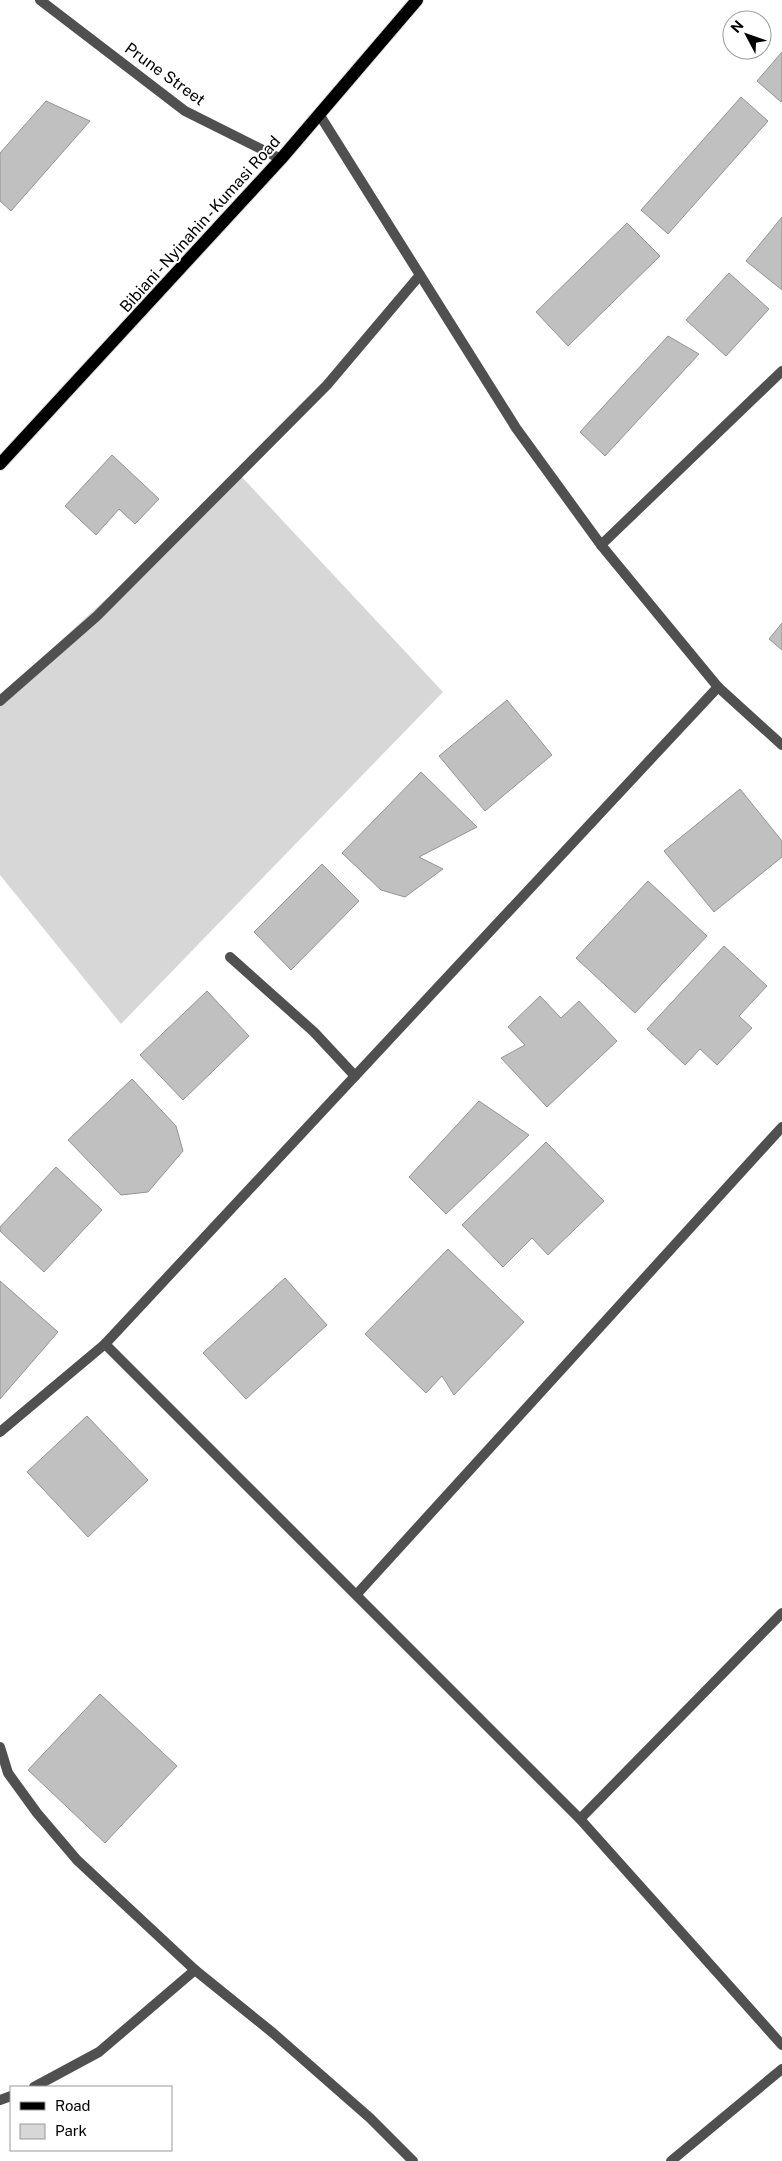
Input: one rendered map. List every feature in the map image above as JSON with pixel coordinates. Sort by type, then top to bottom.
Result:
[{"type":"main road","name":"Bibiani - Nyinahin - Kumasi Road","points":[[0,464],[281,159],[417,0]]},
{"type":"street","name":"Prune Street","points":[[40,0],[185,111],[281,159]]},
{"type":"street","points":[[320,114],[516,428],[602,545],[718,687],[782,745]]},
{"type":"street","points":[[0,701],[97,616],[313,399],[420,275]]},
{"type":"street","points":[[602,545],[782,371]]},
{"type":"street","points":[[0,1432],[105,1344],[718,687]]},
{"type":"street","points":[[230,957],[314,1032],[354,1076]]},
{"type":"street","points":[[357,1594],[782,1128]]},
{"type":"street","points":[[105,1344],[580,1819],[782,2045]]},
{"type":"street","points":[[580,1819],[782,1613]]},
{"type":"street","points":[[0,1747],[8,1772],[37,1814],[77,1860],[195,1970],[273,2033],[363,2112],[413,2161]]},
{"type":"street","points":[[36,2086],[99,2052],[195,1970]]},
{"type":"street","points":[[672,2161],[782,2069]]},
{"type":"green space","points":[[240,475],[443,692],[121,1024],[0,875],[0,697]]},
{"type":"building","points":[[782,52],[782,101],[781,102],[757,81]]},
{"type":"building","points":[[741,97],[768,121],[668,234],[641,210]]},
{"type":"building","points":[[46,101],[90,121],[11,211],[0,201],[0,153]]},
{"type":"building","points":[[782,217],[782,290],[746,261]]},
{"type":"building","points":[[627,223],[660,256],[568,346],[536,312]]},
{"type":"building","points":[[729,273],[769,309],[726,356],[686,320]]},
{"type":"building","points":[[668,336],[699,354],[605,456],[580,432]]},
{"type":"building","points":[[112,455],[159,499],[135,524],[119,509],[96,535],[65,506]]},
{"type":"building","points":[[782,623],[782,650],[769,639]]},
{"type":"building","points":[[507,700],[552,755],[485,811],[439,756]]},
{"type":"building","points":[[421,772],[477,827],[419,857],[443,869],[405,897],[381,890],[342,853]]},
{"type":"building","points":[[740,789],[782,841],[782,857],[714,912],[664,851]]},
{"type":"building","points":[[322,864],[359,901],[291,970],[254,932]]},
{"type":"building","points":[[648,881],[707,936],[635,1013],[576,958]]},
{"type":"building","points":[[724,946],[767,986],[739,1016],[752,1028],[717,1065],[700,1049],[685,1065],[647,1029]]},
{"type":"building","points":[[207,991],[249,1036],[183,1100],[140,1055]]},
{"type":"building","points":[[540,996],[561,1018],[579,1001],[617,1041],[547,1107],[501,1058],[525,1045],[508,1027]]},
{"type":"building","points":[[132,1079],[176,1126],[183,1151],[148,1192],[121,1195],[68,1140]]},
{"type":"building","points":[[479,1101],[529,1135],[446,1214],[409,1177]]},
{"type":"building","points":[[546,1142],[604,1201],[548,1255],[532,1238],[503,1267],[462,1225]]},
{"type":"building","points":[[56,1167],[102,1210],[44,1272],[0,1231],[0,1227]]},
{"type":"building","points":[[448,1249],[524,1322],[454,1395],[442,1376],[426,1393],[365,1334]]},
{"type":"building","points":[[285,1278],[327,1325],[246,1399],[203,1353]]},
{"type":"building","points":[[0,1281],[58,1332],[0,1399]]},
{"type":"building","points":[[87,1416],[148,1480],[88,1537],[27,1472]]},
{"type":"building","points":[[100,1694],[177,1766],[105,1843],[28,1770]]}]
